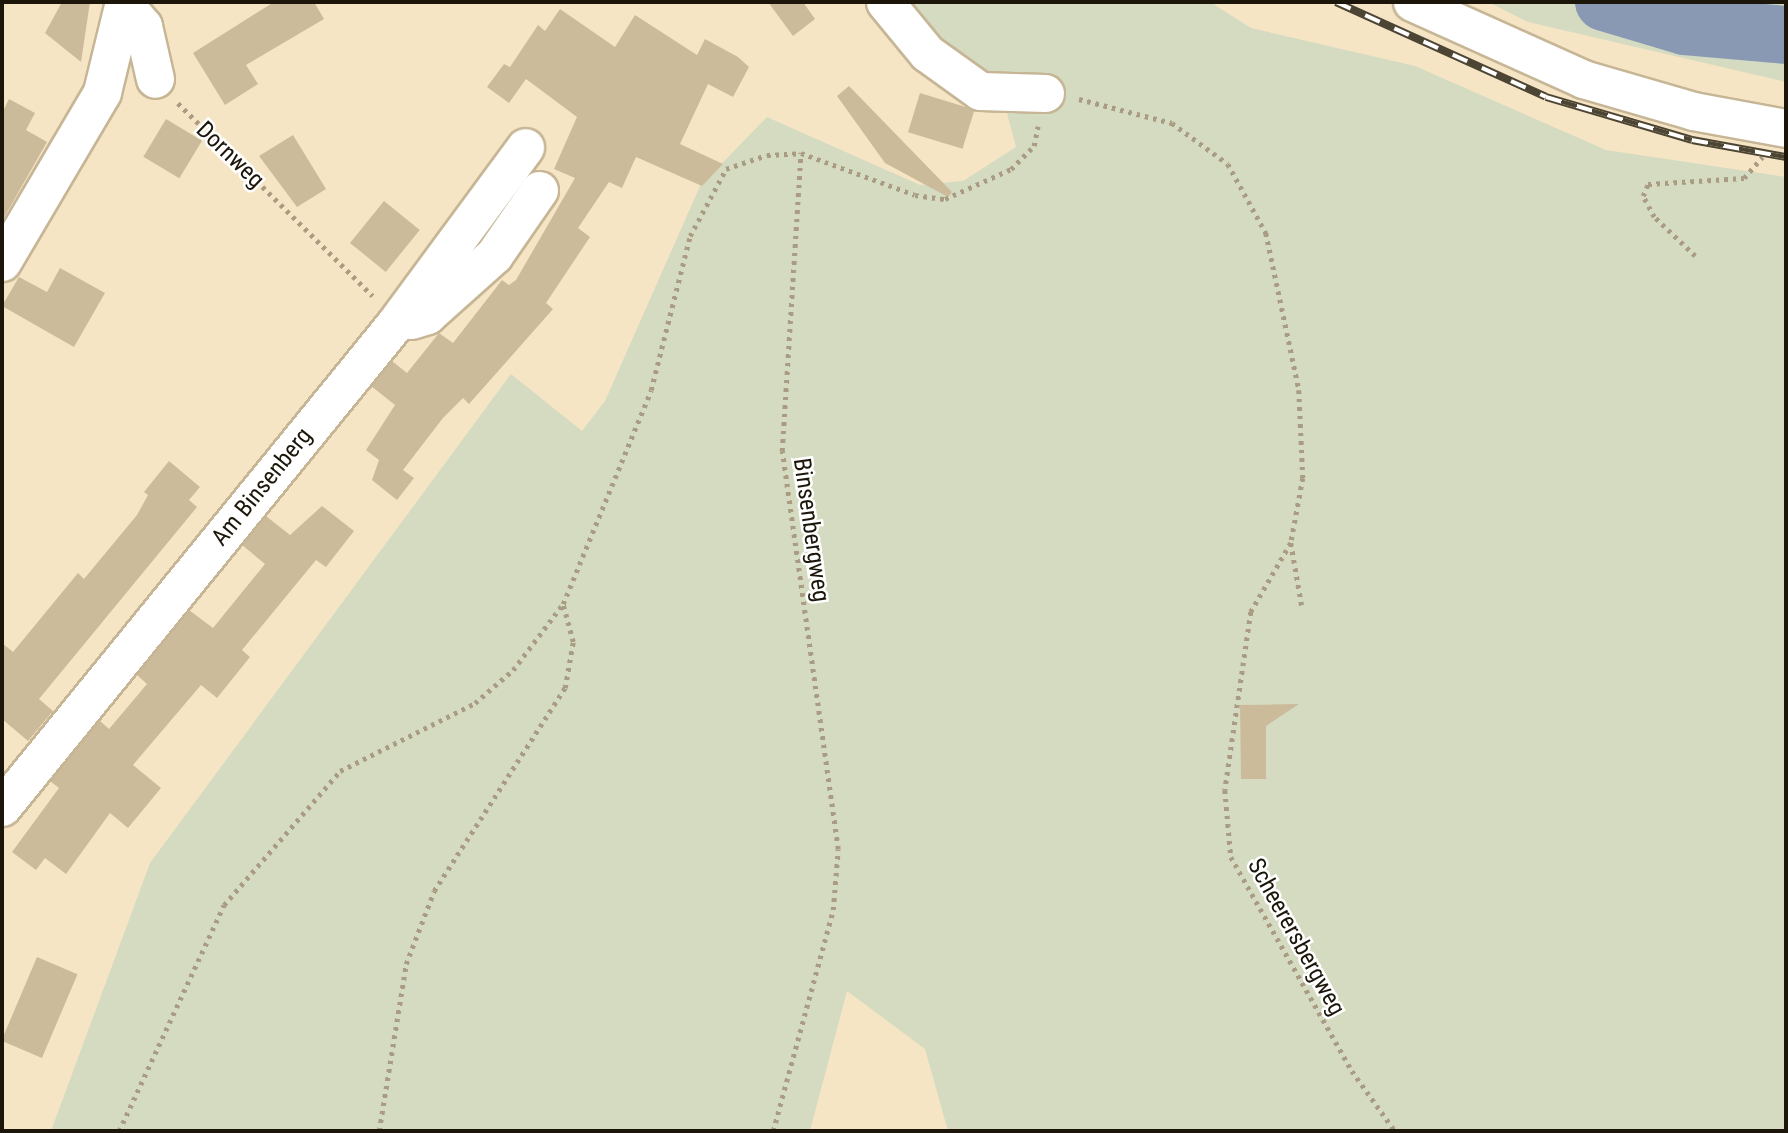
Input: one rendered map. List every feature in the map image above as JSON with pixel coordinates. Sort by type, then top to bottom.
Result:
[{"type":"street","points":[[885,2],[927,53],[980,91],[1045,93]]},
{"type":"street","points":[[1412,2],[1583,79],[1777,126]]},
{"type":"street","points":[[124,3],[143,26],[155,79]]},
{"type":"street","points":[[2,262],[102,92],[124,3]]},
{"type":"street","name":"Am Binsenberg","points":[[2,807],[394,325],[525,147]]},
{"type":"street","points":[[394,325],[427,315],[494,255],[539,190]]},
{"type":"path","name":"Dornweg","points":[[155,79],[366,288]]},
{"type":"path","points":[[118,1131],[224,905],[340,771],[475,703],[513,670],[563,604],[651,390],[690,236],[726,169],[768,155],[801,153],[915,195],[945,198],[1011,169],[1034,146],[1045,93],[1172,123],[1228,164],[1266,233],[1299,390],[1303,478],[1291,543],[1302,607]]},
{"type":"path","points":[[1695,256],[1654,217],[1643,196],[1648,184],[1744,178],[1758,168],[1777,126]]},
{"type":"path","name":"Binsenbergweg","points":[[773,1131],[833,910],[838,849],[782,451],[801,153]]},
{"type":"path","name":"Scheerersbergweg","points":[[1291,543],[1251,612],[1225,790],[1231,857],[1352,1071],[1395,1131]]},
{"type":"path","points":[[379,1131],[406,964],[434,891],[565,688],[573,642],[563,604]]},
{"type":"green space","points":[[902,2],[1210,2],[1251,28],[1415,66],[1606,150],[1786,177],[1786,1131],[948,1131],[925,1049],[847,991],[810,1131],[51,1131],[150,863],[511,374],[582,431],[605,401],[700,186],[767,117],[920,185],[963,181],[1016,147],[1004,102],[937,55]]},
{"type":"green space","points":[[1488,2],[1786,2],[1786,82],[1528,22]]},
{"type":"building","points":[[62,2],[90,2],[81,62],[45,33]]},
{"type":"building","points":[[274,2],[314,2],[324,19],[246,65],[258,84],[225,105],[193,53]]},
{"type":"building","points":[[768,2],[803,2],[815,19],[793,36]]},
{"type":"building","points":[[560,9],[615,47],[635,15],[697,55],[705,39],[738,57],[749,67],[733,97],[708,84],[680,144],[723,164],[702,186],[636,157],[622,188],[609,182],[578,228],[590,237],[546,303],[553,309],[469,404],[463,398],[443,418],[403,470],[414,478],[397,500],[372,480],[379,460],[366,450],[395,405],[371,386],[392,361],[407,373],[439,333],[453,343],[502,280],[509,285],[516,280],[575,178],[554,169],[577,117],[526,79],[509,103],[487,87],[504,64],[510,67],[538,25],[545,31]]},
{"type":"building","points":[[849,86],[952,192],[948,197],[885,163],[837,96]]},
{"type":"building","points":[[920,93],[975,110],[963,149],[908,132]]},
{"type":"building","points":[[9,99],[35,113],[26,130],[47,142],[2,221],[2,113]]},
{"type":"building","points":[[166,119],[202,141],[179,178],[143,157]]},
{"type":"building","points":[[293,135],[326,189],[297,207],[259,156]]},
{"type":"building","points":[[384,201],[420,230],[386,272],[350,243]]},
{"type":"building","points":[[60,268],[105,293],[74,347],[2,306],[19,277],[47,292]]},
{"type":"building","points":[[169,461],[200,487],[189,500],[197,507],[39,699],[53,711],[28,741],[2,719],[2,643],[13,652],[78,573],[84,579],[137,515],[148,495],[144,492]]},
{"type":"building","points":[[322,506],[354,531],[326,567],[316,560],[242,650],[250,657],[217,698],[201,685],[133,765],[161,788],[128,828],[110,813],[66,874],[45,858],[36,870],[12,852],[59,788],[50,781],[99,720],[109,729],[147,684],[137,675],[189,610],[213,628],[265,564],[242,545],[266,516],[290,535]]},
{"type":"building","points":[[1299,704],[1266,726],[1266,779],[1241,779],[1240,705]]},
{"type":"building","points":[[37,957],[78,974],[42,1058],[2,1041]]},
{"type":"waterway","points":[[1604,2],[1685,26],[1786,35]]},
{"type":"railway","points":[[1336,2],[1546,97],[1692,140],[1786,157]]}]
